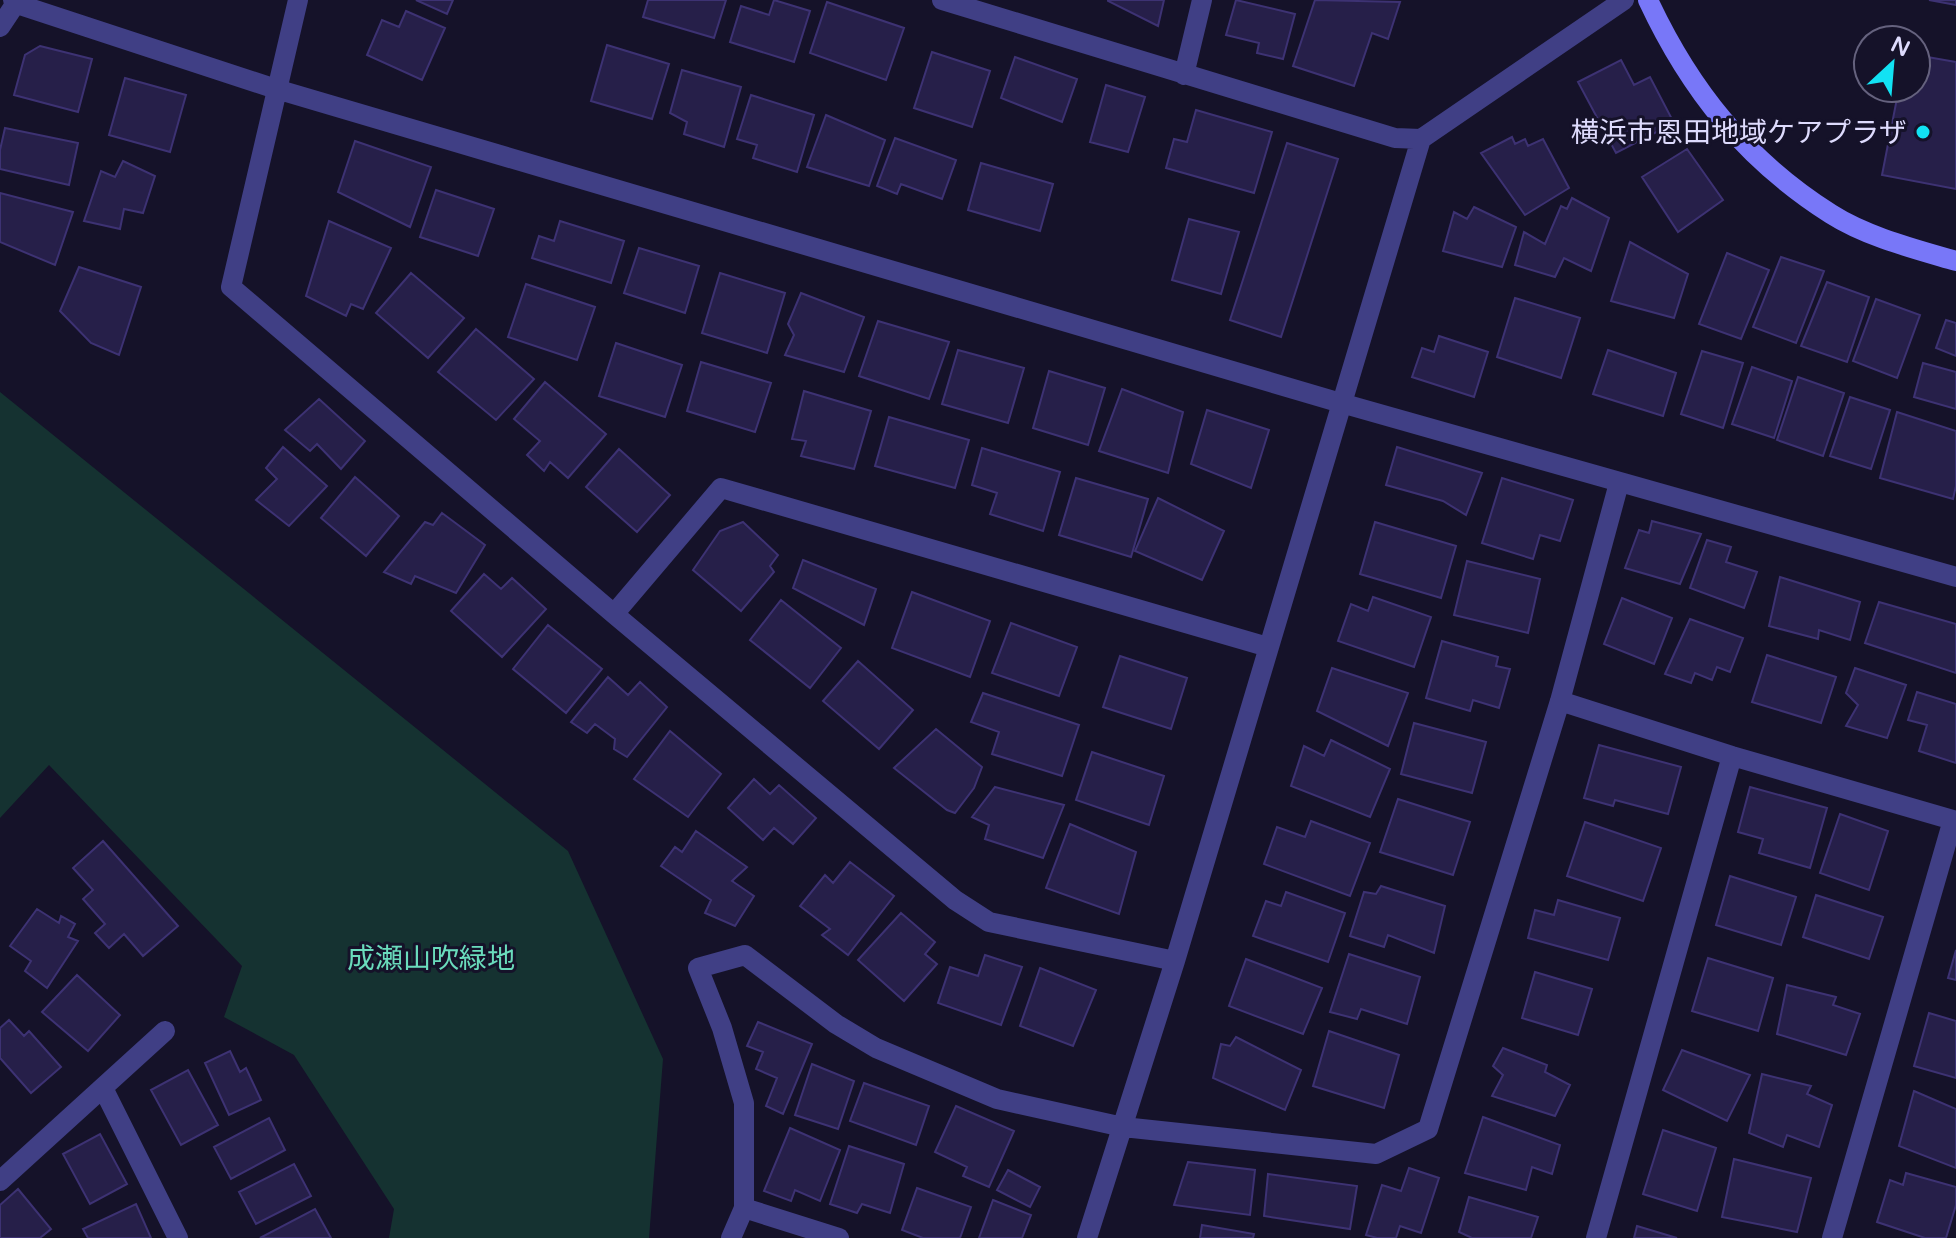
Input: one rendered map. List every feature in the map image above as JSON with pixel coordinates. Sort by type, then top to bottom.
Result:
[{"type":"street","points":[[298,0],[231,287],[955,900],[989,922],[1175,961]]},
{"type":"street","points":[[942,0],[1395,138],[1421,139],[1624,0]]},
{"type":"street","points":[[1184,75],[1202,0]]},
{"type":"street","points":[[1648,0],[1669,46],[1718,118],[1772,171],[1833,215],[1901,245],[1956,261]]},
{"type":"street","points":[[0,27],[16,1],[276,89],[1341,403],[1956,577]]},
{"type":"street","points":[[1087,1238],[1175,961],[1421,139]]},
{"type":"street","points":[[731,1238],[744,1208],[744,1103],[722,1028],[698,968],[745,955],[836,1024],[876,1048],[997,1099],[1123,1127],[1376,1154],[1428,1129],[1560,701],[1619,483]]},
{"type":"street","points":[[614,614],[721,488],[1268,647]]},
{"type":"street","points":[[1560,701],[1732,756],[1954,820],[1832,1238]]},
{"type":"street","points":[[1596,1238],[1732,756]]},
{"type":"street","points":[[0,1181],[165,1031]]},
{"type":"street","points":[[103,1088],[178,1238]]},
{"type":"street","points":[[744,1208],[839,1238]]},
{"type":"green space","name":"成瀬山吹緑地","points":[[0,392],[568,851],[663,1059],[649,1238],[389,1238],[394,1209],[294,1055],[224,1017],[242,966],[49,765],[0,818]]},
{"type":"building","points":[[416,0],[453,0],[447,14]]},
{"type":"building","points":[[648,0],[726,0],[714,38],[643,17]]},
{"type":"building","points":[[774,0],[810,11],[794,62],[730,42],[741,6],[769,15]]},
{"type":"building","points":[[1164,0],[1158,26],[1108,1]]},
{"type":"building","points":[[1236,0],[1295,14],[1283,59],[1257,53],[1259,43],[1226,35]]},
{"type":"building","points":[[1315,0],[1400,2],[1388,39],[1372,33],[1354,86],[1293,66]]},
{"type":"building","points":[[1929,0],[1956,0],[1956,5]]},
{"type":"building","points":[[827,2],[904,28],[886,80],[810,53]]},
{"type":"building","points":[[406,11],[445,28],[422,80],[367,55],[382,20],[399,27]]},
{"type":"building","points":[[607,45],[669,64],[652,119],[591,101]]},
{"type":"building","points":[[40,46],[92,59],[78,112],[14,95],[25,55]]},
{"type":"building","points":[[932,52],[990,71],[972,127],[914,108]]},
{"type":"building","points":[[1015,57],[1077,79],[1062,122],[1001,98]]},
{"type":"building","name":"横浜市恩田地域ケアプラザ","points":[[1932,58],[1956,62],[1956,189],[1882,175],[1896,104],[1932,104]]},
{"type":"building","points":[[1621,60],[1634,85],[1650,77],[1674,123],[1616,153],[1578,82]]},
{"type":"building","points":[[682,70],[741,87],[724,147],[684,134],[687,122],[670,113]]},
{"type":"building","points":[[125,78],[186,95],[170,152],[109,135]]},
{"type":"building","points":[[1106,85],[1145,97],[1128,152],[1090,142]]},
{"type":"building","points":[[751,95],[814,115],[797,172],[753,158],[757,145],[737,139]]},
{"type":"building","points":[[1196,110],[1272,132],[1254,193],[1166,168],[1174,139],[1187,142]]},
{"type":"building","points":[[826,115],[885,140],[869,186],[807,167]]},
{"type":"building","points":[[5,128],[78,143],[69,185],[0,169]]},
{"type":"building","points":[[1512,137],[1515,144],[1525,139],[1528,146],[1543,139],[1569,188],[1525,215],[1481,153]]},
{"type":"building","points":[[895,138],[956,160],[942,199],[901,184],[897,194],[877,186]]},
{"type":"building","points":[[355,141],[431,167],[410,227],[338,192]]},
{"type":"building","points":[[1287,143],[1338,159],[1281,337],[1230,320]]},
{"type":"building","points":[[1687,149],[1723,200],[1678,232],[1642,177]]},
{"type":"building","points":[[123,161],[155,176],[143,213],[124,209],[120,229],[84,221],[101,171],[115,177]]},
{"type":"building","points":[[981,163],[1053,184],[1040,231],[968,210]]},
{"type":"building","points":[[436,190],[494,209],[478,256],[420,237]]},
{"type":"building","points":[[0,193],[73,212],[55,265],[0,242]]},
{"type":"building","points":[[1572,198],[1609,218],[1591,271],[1564,258],[1555,277],[1515,265],[1524,232],[1545,244],[1561,206],[1567,209]]},
{"type":"building","points":[[1474,207],[1516,227],[1502,267],[1443,251],[1454,212],[1467,219]]},
{"type":"building","points":[[1189,219],[1239,232],[1221,294],[1172,280]]},
{"type":"building","points":[[329,221],[391,248],[363,309],[351,304],[346,316],[306,296]]},
{"type":"building","points":[[560,221],[624,241],[611,283],[532,258],[539,236],[554,241]]},
{"type":"building","points":[[1630,242],[1688,274],[1674,318],[1611,301]]},
{"type":"building","points":[[639,248],[699,266],[685,313],[624,293]]},
{"type":"building","points":[[1727,253],[1769,270],[1741,339],[1699,324]]},
{"type":"building","points":[[1781,257],[1824,271],[1796,343],[1753,327]]},
{"type":"building","points":[[79,267],[141,287],[119,355],[91,343],[60,311]]},
{"type":"building","points":[[411,273],[464,318],[428,358],[376,313]]},
{"type":"building","points":[[720,273],[785,293],[767,353],[702,333]]},
{"type":"building","points":[[1827,282],[1869,297],[1847,362],[1801,346]]},
{"type":"building","points":[[526,284],[595,307],[577,360],[508,337]]},
{"type":"building","points":[[801,293],[864,317],[844,372],[785,355],[794,335],[788,324]]},
{"type":"building","points":[[1515,298],[1580,318],[1561,378],[1497,357]]},
{"type":"building","points":[[1876,299],[1920,315],[1897,378],[1853,361]]},
{"type":"building","points":[[1946,320],[1956,323],[1956,356],[1936,348]]},
{"type":"building","points":[[878,321],[949,342],[929,399],[859,376]]},
{"type":"building","points":[[476,329],[534,379],[496,420],[438,372]]},
{"type":"building","points":[[1439,336],[1488,352],[1474,397],[1412,377],[1422,348],[1434,352]]},
{"type":"building","points":[[616,343],[682,365],[665,417],[599,396]]},
{"type":"building","points":[[958,350],[1024,368],[1008,423],[942,404]]},
{"type":"building","points":[[1608,350],[1676,373],[1663,416],[1593,394]]},
{"type":"building","points":[[1702,351],[1743,363],[1723,428],[1681,414]]},
{"type":"building","points":[[701,362],[771,383],[755,432],[687,411]]},
{"type":"building","points":[[1923,363],[1956,372],[1956,409],[1914,397]]},
{"type":"building","points":[[1752,367],[1792,381],[1774,438],[1732,424]]},
{"type":"building","points":[[1049,371],[1105,388],[1088,445],[1033,428]]},
{"type":"building","points":[[1798,377],[1844,393],[1823,456],[1777,440]]},
{"type":"building","points":[[545,382],[606,434],[568,478],[550,462],[544,471],[527,455],[540,441],[514,419]]},
{"type":"building","points":[[1122,389],[1183,412],[1168,473],[1099,451]]},
{"type":"building","points":[[804,391],[871,411],[854,469],[801,456],[806,441],[792,439]]},
{"type":"building","points":[[1850,397],[1890,410],[1871,469],[1830,456]]},
{"type":"building","points":[[319,399],[365,441],[341,469],[317,444],[310,451],[285,430]]},
{"type":"building","points":[[1207,410],[1269,430],[1251,488],[1191,464]]},
{"type":"building","points":[[1897,412],[1956,431],[1956,486],[1953,499],[1880,478]]},
{"type":"building","points":[[889,417],[969,440],[955,488],[875,466]]},
{"type":"building","points":[[283,447],[327,486],[289,526],[256,500],[277,479],[266,468]]},
{"type":"building","points":[[1397,447],[1482,473],[1466,515],[1443,501],[1386,485]]},
{"type":"building","points":[[982,448],[1060,472],[1043,531],[990,514],[997,493],[972,485]]},
{"type":"building","points":[[619,449],[670,495],[637,532],[586,487]]},
{"type":"building","points":[[355,477],[399,516],[366,556],[321,518]]},
{"type":"building","points":[[1076,478],[1148,499],[1131,557],[1059,535]]},
{"type":"building","points":[[1502,478],[1573,500],[1560,541],[1540,535],[1533,559],[1482,543]]},
{"type":"building","points":[[1158,498],[1224,531],[1202,580],[1135,551]]},
{"type":"building","points":[[442,513],[485,545],[456,593],[415,576],[411,584],[384,572],[425,522],[433,525]]},
{"type":"building","points":[[1652,521],[1701,534],[1680,584],[1625,568],[1639,530],[1649,533]]},
{"type":"building","points":[[743,522],[778,555],[770,566],[774,572],[741,611],[693,570],[720,531]]},
{"type":"building","points":[[1375,522],[1456,546],[1441,598],[1360,574]]},
{"type":"building","points":[[1707,540],[1731,547],[1726,562],[1757,572],[1744,608],[1690,588]]},
{"type":"building","points":[[803,560],[876,589],[864,625],[793,588]]},
{"type":"building","points":[[1467,561],[1540,579],[1528,633],[1454,615]]},
{"type":"building","points":[[484,574],[501,589],[512,578],[546,609],[502,657],[451,611]]},
{"type":"building","points":[[1780,577],[1860,602],[1850,640],[1819,630],[1818,639],[1769,626]]},
{"type":"building","points":[[912,592],[990,621],[970,677],[892,648]]},
{"type":"building","points":[[1373,597],[1431,617],[1414,667],[1338,641],[1351,604],[1368,611]]},
{"type":"building","points":[[1622,598],[1672,618],[1654,664],[1604,644]]},
{"type":"building","points":[[781,600],[841,648],[810,688],[750,640]]},
{"type":"building","points":[[1879,602],[1956,624],[1956,673],[1865,643]]},
{"type":"building","points":[[1690,619],[1743,638],[1730,672],[1717,667],[1712,680],[1695,673],[1691,683],[1665,674]]},
{"type":"building","points":[[1011,623],[1077,647],[1059,696],[992,673]]},
{"type":"building","points":[[548,625],[602,669],[566,713],[513,669]]},
{"type":"building","points":[[1442,641],[1498,657],[1496,666],[1510,669],[1499,708],[1473,700],[1470,711],[1426,698]]},
{"type":"building","points":[[1767,655],[1836,677],[1821,723],[1752,702]]},
{"type":"building","points":[[1120,656],[1187,678],[1171,729],[1103,707]]},
{"type":"building","points":[[858,661],[913,710],[879,749],[823,701]]},
{"type":"building","points":[[1332,668],[1408,693],[1388,746],[1317,711]]},
{"type":"building","points":[[1855,668],[1906,685],[1887,738],[1846,726],[1858,705],[1846,693]]},
{"type":"building","points":[[608,677],[628,695],[640,682],[667,707],[627,757],[614,749],[615,739],[595,724],[587,733],[571,722]]},
{"type":"building","points":[[1917,692],[1956,704],[1956,763],[1919,751],[1927,725],[1908,720]]},
{"type":"building","points":[[983,693],[1079,725],[1062,776],[992,754],[999,732],[971,722]]},
{"type":"building","points":[[1414,723],[1486,742],[1472,793],[1401,774]]},
{"type":"building","points":[[936,729],[982,767],[974,788],[955,813],[894,768]]},
{"type":"building","points":[[670,731],[721,774],[688,817],[634,779]]},
{"type":"building","points":[[1331,740],[1390,769],[1370,817],[1291,786],[1304,746],[1324,756]]},
{"type":"building","points":[[1599,745],[1681,767],[1668,814],[1615,800],[1613,806],[1584,798]]},
{"type":"building","points":[[1092,752],[1164,776],[1149,825],[1076,800]]},
{"type":"building","points":[[754,779],[770,794],[779,785],[816,818],[793,844],[774,828],[763,840],[728,808]]},
{"type":"building","points":[[995,787],[1064,805],[1043,858],[985,839],[989,825],[972,817]]},
{"type":"building","points":[[1750,787],[1827,808],[1810,868],[1759,853],[1763,839],[1738,832]]},
{"type":"building","points":[[1398,799],[1470,822],[1453,875],[1380,852]]},
{"type":"building","points":[[1840,814],[1888,831],[1869,890],[1820,873]]},
{"type":"building","points":[[1311,821],[1370,843],[1350,896],[1264,864],[1277,827],[1305,837]]},
{"type":"building","points":[[1585,822],[1661,848],[1643,901],[1567,876]]},
{"type":"building","points":[[1070,824],[1136,852],[1119,914],[1046,888]]},
{"type":"building","points":[[696,831],[747,867],[732,881],[754,896],[735,926],[705,913],[711,900],[661,866],[675,847],[682,852]]},
{"type":"building","points":[[103,841],[178,926],[143,956],[124,934],[109,948],[95,933],[105,924],[83,899],[93,890],[73,868]]},
{"type":"building","points":[[850,862],[894,896],[848,955],[822,935],[830,929],[800,906],[825,875],[833,883]]},
{"type":"building","points":[[1730,876],[1796,897],[1781,945],[1716,925]]},
{"type":"building","points":[[1381,886],[1445,906],[1434,953],[1388,935],[1384,947],[1350,936],[1364,892],[1376,894]]},
{"type":"building","points":[[1286,892],[1345,913],[1328,962],[1253,936],[1266,901],[1281,906]]},
{"type":"building","points":[[1816,895],[1883,917],[1869,959],[1803,937]]},
{"type":"building","points":[[1558,900],[1620,918],[1608,960],[1528,938],[1535,910],[1554,915]]},
{"type":"building","points":[[37,909],[59,923],[61,916],[75,924],[68,937],[78,941],[47,988],[25,971],[31,961],[10,946]]},
{"type":"building","points":[[901,913],[935,942],[925,954],[937,964],[904,1001],[858,960]]},
{"type":"building","points":[[1956,950],[1956,980],[1948,978]]},
{"type":"building","points":[[1349,954],[1420,977],[1407,1024],[1361,1009],[1357,1019],[1330,1012]]},
{"type":"building","points":[[985,955],[1022,967],[1001,1025],[938,1003],[950,967],[978,976]]},
{"type":"building","points":[[1708,958],[1773,978],[1758,1031],[1692,1011]]},
{"type":"building","points":[[1246,959],[1322,988],[1303,1034],[1229,1006]]},
{"type":"building","points":[[1040,968],[1096,990],[1073,1046],[1020,1026]]},
{"type":"building","points":[[1535,972],[1592,989],[1578,1035],[1522,1018]]},
{"type":"building","points":[[77,975],[120,1015],[88,1051],[42,1012]]},
{"type":"building","points":[[1787,985],[1836,997],[1833,1005],[1860,1014],[1846,1055],[1777,1034]]},
{"type":"building","points":[[1929,1013],[1956,1021],[1956,1078],[1914,1066]]},
{"type":"building","points":[[9,1020],[24,1036],[29,1031],[61,1067],[31,1093],[0,1058],[0,1028]]},
{"type":"building","points":[[758,1022],[812,1044],[783,1114],[766,1106],[777,1078],[756,1069],[763,1052],[747,1046]]},
{"type":"building","points":[[1329,1031],[1399,1055],[1384,1108],[1313,1086]]},
{"type":"building","points":[[1236,1037],[1301,1070],[1285,1110],[1213,1078],[1221,1044],[1230,1046]]},
{"type":"building","points":[[1503,1048],[1547,1065],[1545,1072],[1570,1085],[1555,1116],[1492,1096],[1503,1075],[1493,1066]]},
{"type":"building","points":[[1682,1050],[1750,1075],[1727,1121],[1663,1090]]},
{"type":"building","points":[[230,1051],[240,1072],[246,1068],[261,1100],[229,1115],[205,1063]]},
{"type":"building","points":[[812,1064],[854,1081],[838,1129],[795,1115]]},
{"type":"building","points":[[188,1070],[218,1125],[181,1145],[151,1090]]},
{"type":"building","points":[[1762,1074],[1811,1086],[1807,1094],[1832,1105],[1819,1147],[1787,1135],[1783,1147],[1749,1133]]},
{"type":"building","points":[[864,1083],[929,1106],[916,1145],[850,1121]]},
{"type":"building","points":[[1914,1091],[1956,1109],[1956,1168],[1899,1146]]},
{"type":"building","points":[[956,1106],[1014,1131],[989,1187],[963,1176],[967,1167],[935,1152]]},
{"type":"building","points":[[1483,1117],[1560,1145],[1552,1174],[1532,1167],[1526,1190],[1465,1173]]},
{"type":"building","points":[[269,1118],[285,1150],[231,1179],[214,1147]]},
{"type":"building","points":[[790,1128],[840,1150],[820,1201],[795,1190],[791,1201],[764,1191]]},
{"type":"building","points":[[1663,1130],[1716,1148],[1697,1211],[1643,1194]]},
{"type":"building","points":[[100,1134],[127,1184],[90,1204],[63,1154]]},
{"type":"building","points":[[849,1146],[904,1164],[890,1213],[862,1204],[857,1213],[830,1204]]},
{"type":"building","points":[[1734,1159],[1811,1178],[1797,1232],[1722,1217]]},
{"type":"building","points":[[1188,1162],[1255,1170],[1250,1215],[1174,1205]]},
{"type":"building","points":[[294,1164],[311,1196],[256,1224],[239,1192]]},
{"type":"building","points":[[1409,1168],[1439,1178],[1421,1233],[1400,1226],[1396,1238],[1366,1235],[1382,1185],[1401,1191]]},
{"type":"building","points":[[1008,1170],[1040,1187],[1030,1207],[997,1190]]},
{"type":"building","points":[[1906,1173],[1956,1187],[1956,1205],[1946,1238],[1925,1238],[1877,1222],[1890,1180],[1903,1185]]},
{"type":"building","points":[[1268,1174],[1357,1186],[1350,1229],[1264,1216]]},
{"type":"building","points":[[917,1188],[971,1207],[960,1238],[923,1238],[902,1230]]},
{"type":"building","points":[[18,1189],[51,1229],[40,1238],[0,1238],[0,1205]]},
{"type":"building","points":[[1469,1197],[1538,1217],[1531,1238],[1472,1238],[1459,1232]]},
{"type":"building","points":[[993,1200],[1031,1215],[1022,1238],[979,1238]]},
{"type":"building","points":[[136,1204],[151,1238],[88,1238],[83,1229]]},
{"type":"building","points":[[315,1209],[331,1238],[260,1238]]},
{"type":"building","points":[[1202,1225],[1254,1234],[1253,1238],[1200,1238]]},
{"type":"building","points":[[1637,1226],[1677,1238],[1634,1238]]},
{"type":"place","name":"横浜市恩田地域ケアプラザ","points":[[1923,132]]}]
